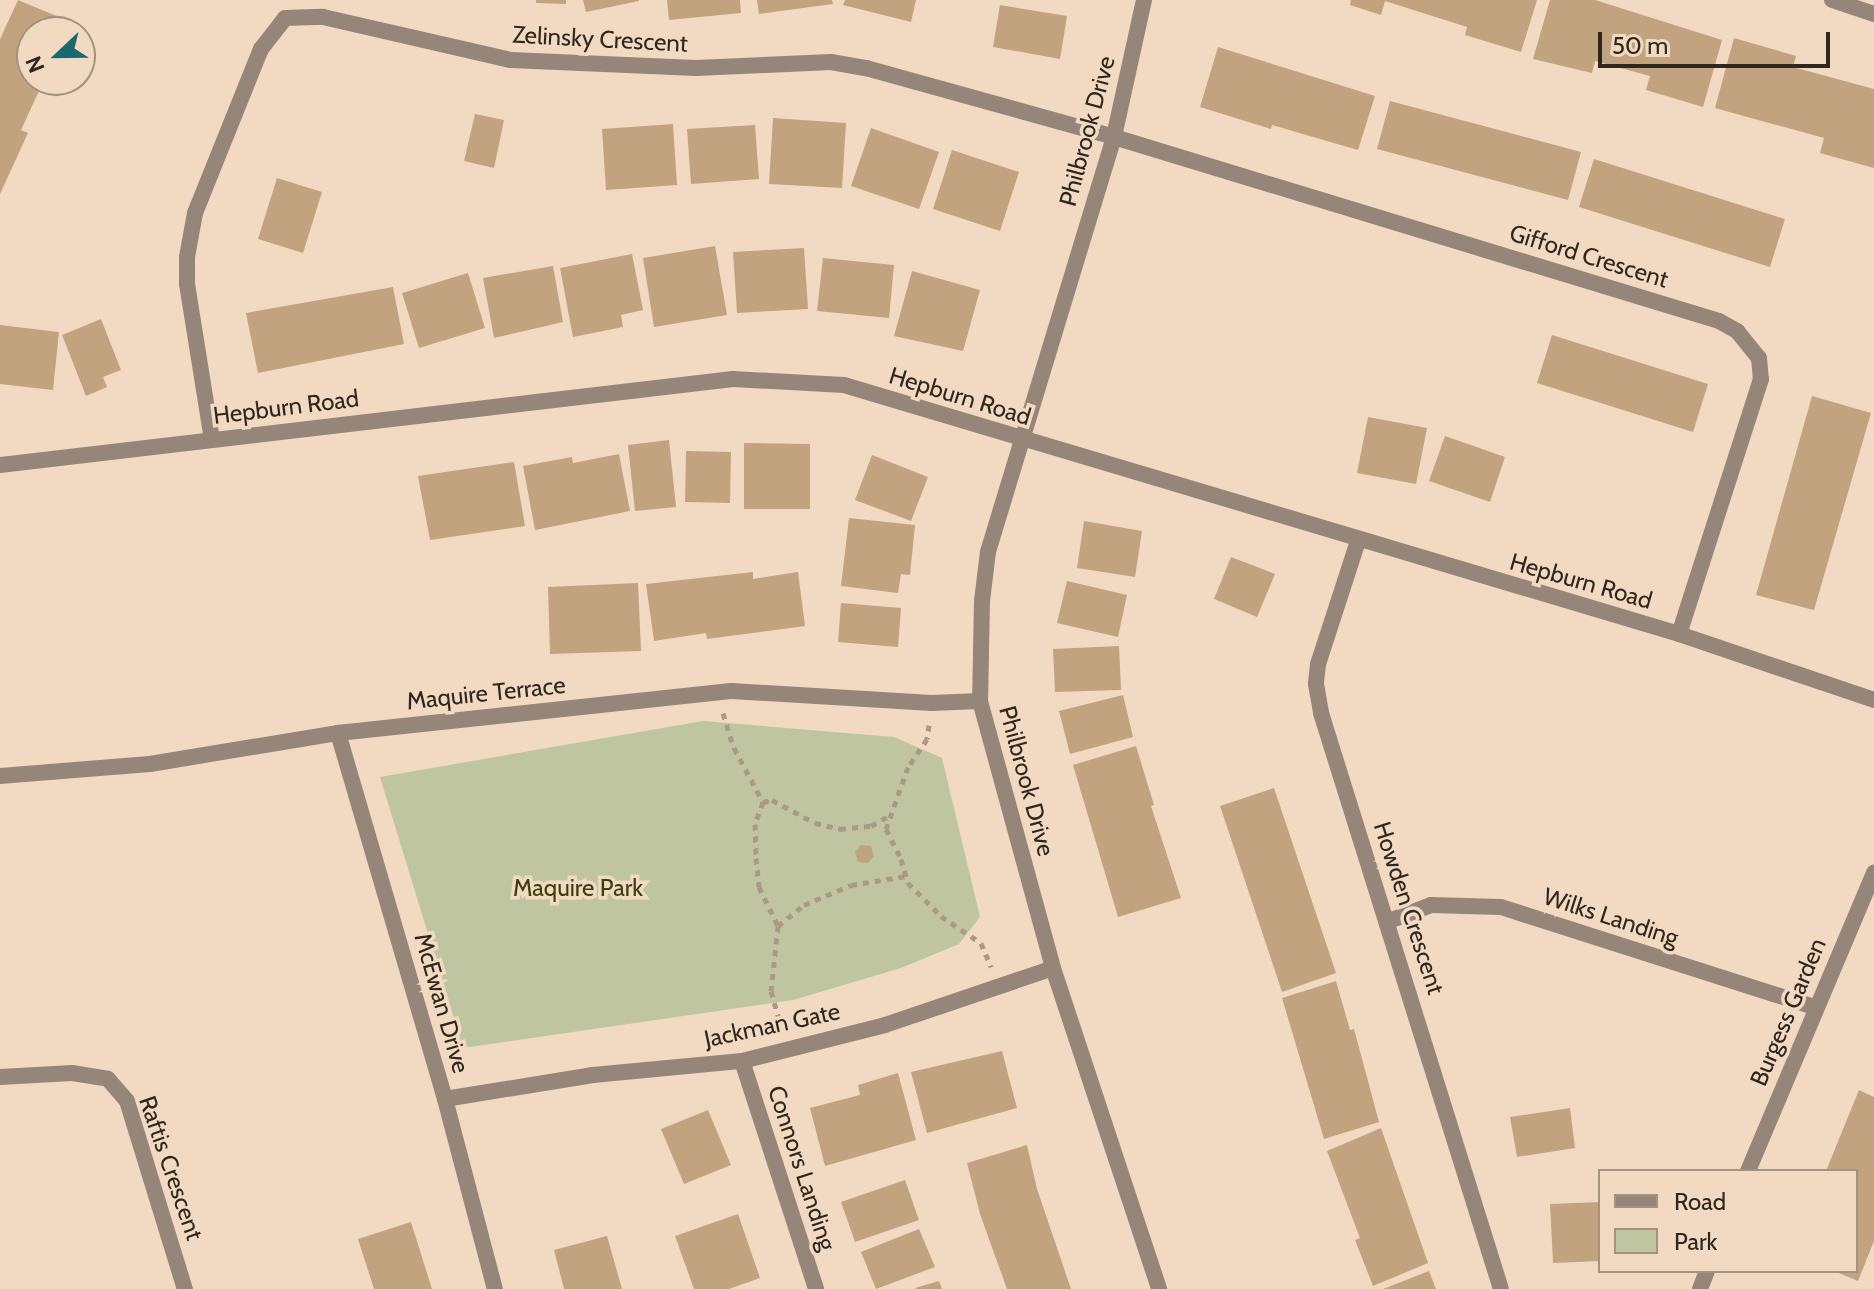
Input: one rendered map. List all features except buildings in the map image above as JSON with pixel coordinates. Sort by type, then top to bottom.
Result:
[{"type":"street","name":"Philbrook Drive","points":[[1144,0],[1114,137],[988,552],[982,601],[980,701],[1053,968],[1159,1289]]},
{"type":"street","points":[[1832,0],[1874,14]]},
{"type":"street","name":"Zelinsky Crescent","points":[[212,440],[187,284],[187,257],[195,213],[261,49],[285,18],[323,17],[511,60],[696,68],[831,62],[866,68],[1114,137]]},
{"type":"street","name":"Gifford Crescent","points":[[1114,137],[1719,321],[1737,331],[1759,358],[1761,379],[1679,634]]},
{"type":"street","name":"Hepburn Road","points":[[0,465],[733,379],[844,385],[1358,541],[1679,634],[1874,700]]},
{"type":"street","name":"Howden Crescent","points":[[1358,541],[1318,664],[1316,684],[1321,713],[1389,921],[1501,1289]]},
{"type":"street","name":"Maquire Terrace","points":[[0,776],[150,764],[338,733],[719,692],[932,703],[980,701]]},
{"type":"street","name":"McEwan Drive","points":[[338,733],[445,1099],[495,1289]]},
{"type":"street","name":"Burgess Garden","points":[[1749,1169],[1874,873]]},
{"type":"street","name":"Wilks Landing","points":[[1389,921],[1431,905],[1501,907],[1815,1007]]},
{"type":"street","name":"Jackman Gate","points":[[445,1099],[593,1075],[742,1061],[885,1025],[1053,968]]},
{"type":"street","name":"Connors Landing","points":[[742,1061],[816,1289]]},
{"type":"street","name":"Raftis Crescent","points":[[0,1077],[72,1073],[108,1079],[118,1090],[127,1101],[141,1140],[185,1289]]},
{"type":"path","points":[[719,692],[734,748],[763,802],[755,824],[757,873],[759,887],[778,926],[771,991],[788,1050]]},
{"type":"path","points":[[932,703],[927,739],[908,767],[888,816],[886,829],[908,883],[941,916],[981,943],[999,986]]},
{"type":"path","points":[[763,802],[772,800],[815,823],[840,829],[871,826],[888,816]]},
{"type":"path","points":[[778,926],[804,905],[851,885],[906,876]]},
{"type":"green space","name":"Maquire Park","points":[[703,721],[894,737],[942,758],[980,917],[959,944],[901,968],[793,1000],[463,1048],[380,777]]}]
